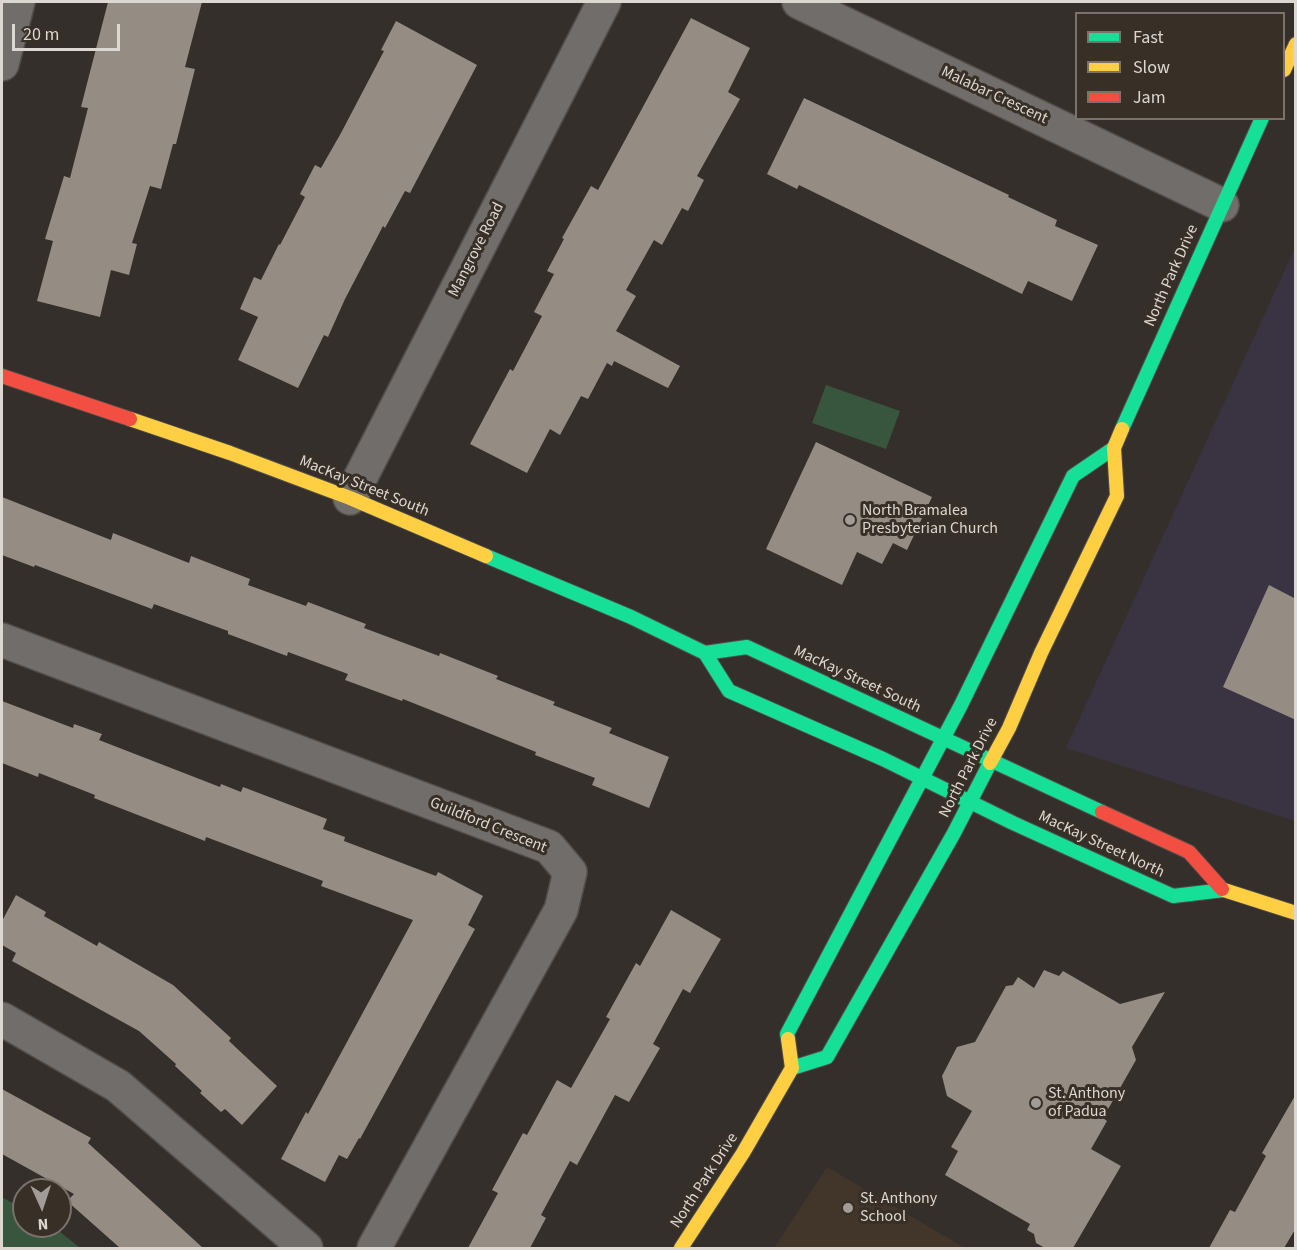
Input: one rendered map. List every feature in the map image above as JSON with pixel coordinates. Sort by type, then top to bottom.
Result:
[{"type":"main road","points":[[1285,68],[1296,44]]},
{"type":"main road","name":"North Park Drive","points":[[681,1248],[743,1153],[792,1068],[827,1057],[971,802],[1009,728],[1041,653],[1116,496],[1114,447],[1261,120]]},
{"type":"main road","name":"MacKay Street South","points":[[2,376],[219,449],[350,498],[631,617],[705,653],[747,647],[992,760]]},
{"type":"main road","points":[[792,1068],[787,1034],[944,738],[1073,476],[1114,447]]},
{"type":"main road","points":[[705,653],[729,691],[971,802]]},
{"type":"main road","name":"MacKay Street North","points":[[992,760],[1189,852],[1222,889]]},
{"type":"main road","name":"MacKay Street North","points":[[971,802],[1173,896],[1222,889],[1296,913]]},
{"type":"street","points":[[2,64],[18,2]]},
{"type":"street","name":"Mangrove Road","points":[[350,498],[604,2]]},
{"type":"street","name":"Malabar Crescent","points":[[799,2],[1222,205]]},
{"type":"street","name":"Guildford Crescent","points":[[2,640],[549,847],[570,872],[561,910],[374,1248]]},
{"type":"street","points":[[2,1019],[118,1086],[306,1248]]},
{"type":"shaded area","points":[[1295,248],[1295,821],[1066,748]]},
{"type":"shaded area","name":"St. Anthony School","points":[[827,1167],[965,1248],[774,1248]]},
{"type":"green space","points":[[826,385],[900,411],[886,449],[812,423]]},
{"type":"green space","points":[[2,1197],[12,1203],[12,1238],[68,1238],[80,1248],[2,1248]]},
{"type":"building","points":[[108,2],[202,2],[185,67],[195,69],[176,144],[173,144],[161,189],[150,186],[132,243],[137,244],[129,275],[111,270],[100,317],[37,301],[53,241],[45,239],[64,176],[70,178],[88,108],[81,107]]},
{"type":"building","points":[[691,18],[750,48],[728,92],[740,99],[697,176],[704,180],[688,211],[682,208],[662,245],[654,240],[626,290],[636,296],[616,331],[680,366],[668,388],[614,361],[612,366],[607,363],[588,399],[581,396],[560,435],[550,429],[527,473],[470,444],[510,369],[513,371],[542,316],[534,312],[554,274],[547,271],[564,239],[562,238],[591,186],[598,190]]},
{"type":"building","points":[[396,21],[477,65],[410,193],[405,191],[385,228],[383,226],[328,337],[324,335],[298,388],[238,360],[258,317],[240,309],[254,277],[261,280],[305,197],[300,194],[315,165],[321,168],[341,133],[384,51],[381,50]]},
{"type":"building","points":[[804,98],[1009,195],[1008,197],[1057,220],[1055,226],[1098,245],[1072,301],[1028,281],[1022,294],[799,185],[797,189],[767,174]]},
{"type":"building","name":"North Bramalea Presbyterian Church","points":[[816,442],[932,497],[907,550],[893,543],[882,564],[857,552],[842,585],[766,549]]},
{"type":"building","points":[[2,497],[111,540],[113,533],[189,563],[191,556],[250,579],[248,585],[306,606],[308,602],[366,624],[364,628],[439,656],[440,653],[498,676],[496,679],[555,702],[553,705],[612,728],[609,733],[669,757],[649,808],[592,785],[595,778],[535,755],[536,752],[403,699],[402,701],[345,680],[348,674],[288,652],[287,656],[154,604],[152,609],[2,555]]},
{"type":"building","points":[[1269,585],[1296,599],[1296,720],[1223,687]]},
{"type":"building","points":[[2,701],[73,728],[74,724],[102,734],[99,740],[220,787],[221,784],[241,792],[243,787],[327,819],[323,829],[345,837],[344,841],[436,876],[438,872],[483,896],[468,925],[475,929],[360,1139],[347,1159],[339,1155],[325,1182],[281,1159],[306,1112],[308,1114],[413,920],[321,886],[323,881],[206,837],[205,841],[94,798],[95,795],[39,773],[38,777],[2,763]]},
{"type":"building","points":[[16,895],[46,912],[44,916],[97,946],[99,942],[173,985],[231,1038],[229,1041],[277,1086],[242,1125],[225,1109],[221,1112],[200,1093],[202,1091],[175,1066],[176,1064],[139,1031],[12,961],[16,953],[2,945],[2,921]]},
{"type":"building","points":[[671,910],[721,939],[690,993],[683,989],[653,1044],[660,1048],[629,1102],[615,1095],[577,1165],[570,1161],[541,1215],[546,1218],[530,1248],[468,1248],[498,1193],[492,1190],[523,1133],[527,1135],[557,1080],[571,1088],[610,1019],[606,1017],[636,963],[640,966]]},
{"type":"building","name":"St. Anthony of Padua","points":[[1044,970],[1059,976],[1063,971],[1120,1004],[1165,992],[1132,1047],[1136,1060],[1103,1118],[1107,1121],[1091,1149],[1121,1166],[1073,1248],[1045,1248],[1036,1243],[1034,1234],[1027,1230],[1030,1224],[945,1175],[958,1151],[951,1147],[972,1111],[947,1096],[942,1076],[957,1047],[975,1042],[1006,986],[1013,985],[1018,977],[1034,988]]},
{"type":"building","points":[[2,1089],[91,1138],[88,1143],[203,1248],[120,1248],[72,1205],[74,1194],[72,1193],[72,1178],[45,1178],[2,1154]]},
{"type":"building","points":[[1296,1094],[1296,1228],[1284,1248],[1209,1248],[1230,1210],[1235,1212],[1266,1156],[1262,1153]]},
{"type":"traffic: fast","points":[[1122,429],[1261,120]]},
{"type":"traffic: fast","points":[[788,1039],[787,1034],[961,705],[1073,476],[1114,448]]},
{"type":"traffic: fast","points":[[486,556],[631,617],[705,653],[729,691],[883,759],[1013,823],[1173,896],[1224,890]]},
{"type":"traffic: fast","points":[[705,653],[747,647],[1102,812]]},
{"type":"traffic: fast","points":[[792,1068],[827,1057],[954,833],[990,763]]},
{"type":"traffic: slow","points":[[1285,68],[1296,44]]},
{"type":"traffic: slow","points":[[130,419],[350,498],[486,556]]},
{"type":"traffic: slow","points":[[990,763],[1009,728],[1041,653],[1117,496],[1114,448],[1122,429]]},
{"type":"traffic: slow","points":[[1224,890],[1296,913]]},
{"type":"traffic: slow","points":[[681,1248],[743,1153],[792,1068],[788,1039]]},
{"type":"traffic: jam","points":[[2,376],[130,419]]},
{"type":"traffic: jam","points":[[1102,812],[1189,852],[1222,889]]},
{"type":"place","name":"North Bramalea Presbyterian Church","points":[[850,520]]},
{"type":"place","name":"St. Anthony of Padua","points":[[1036,1103]]},
{"type":"place","name":"St. Anthony School","points":[[848,1208]]}]
